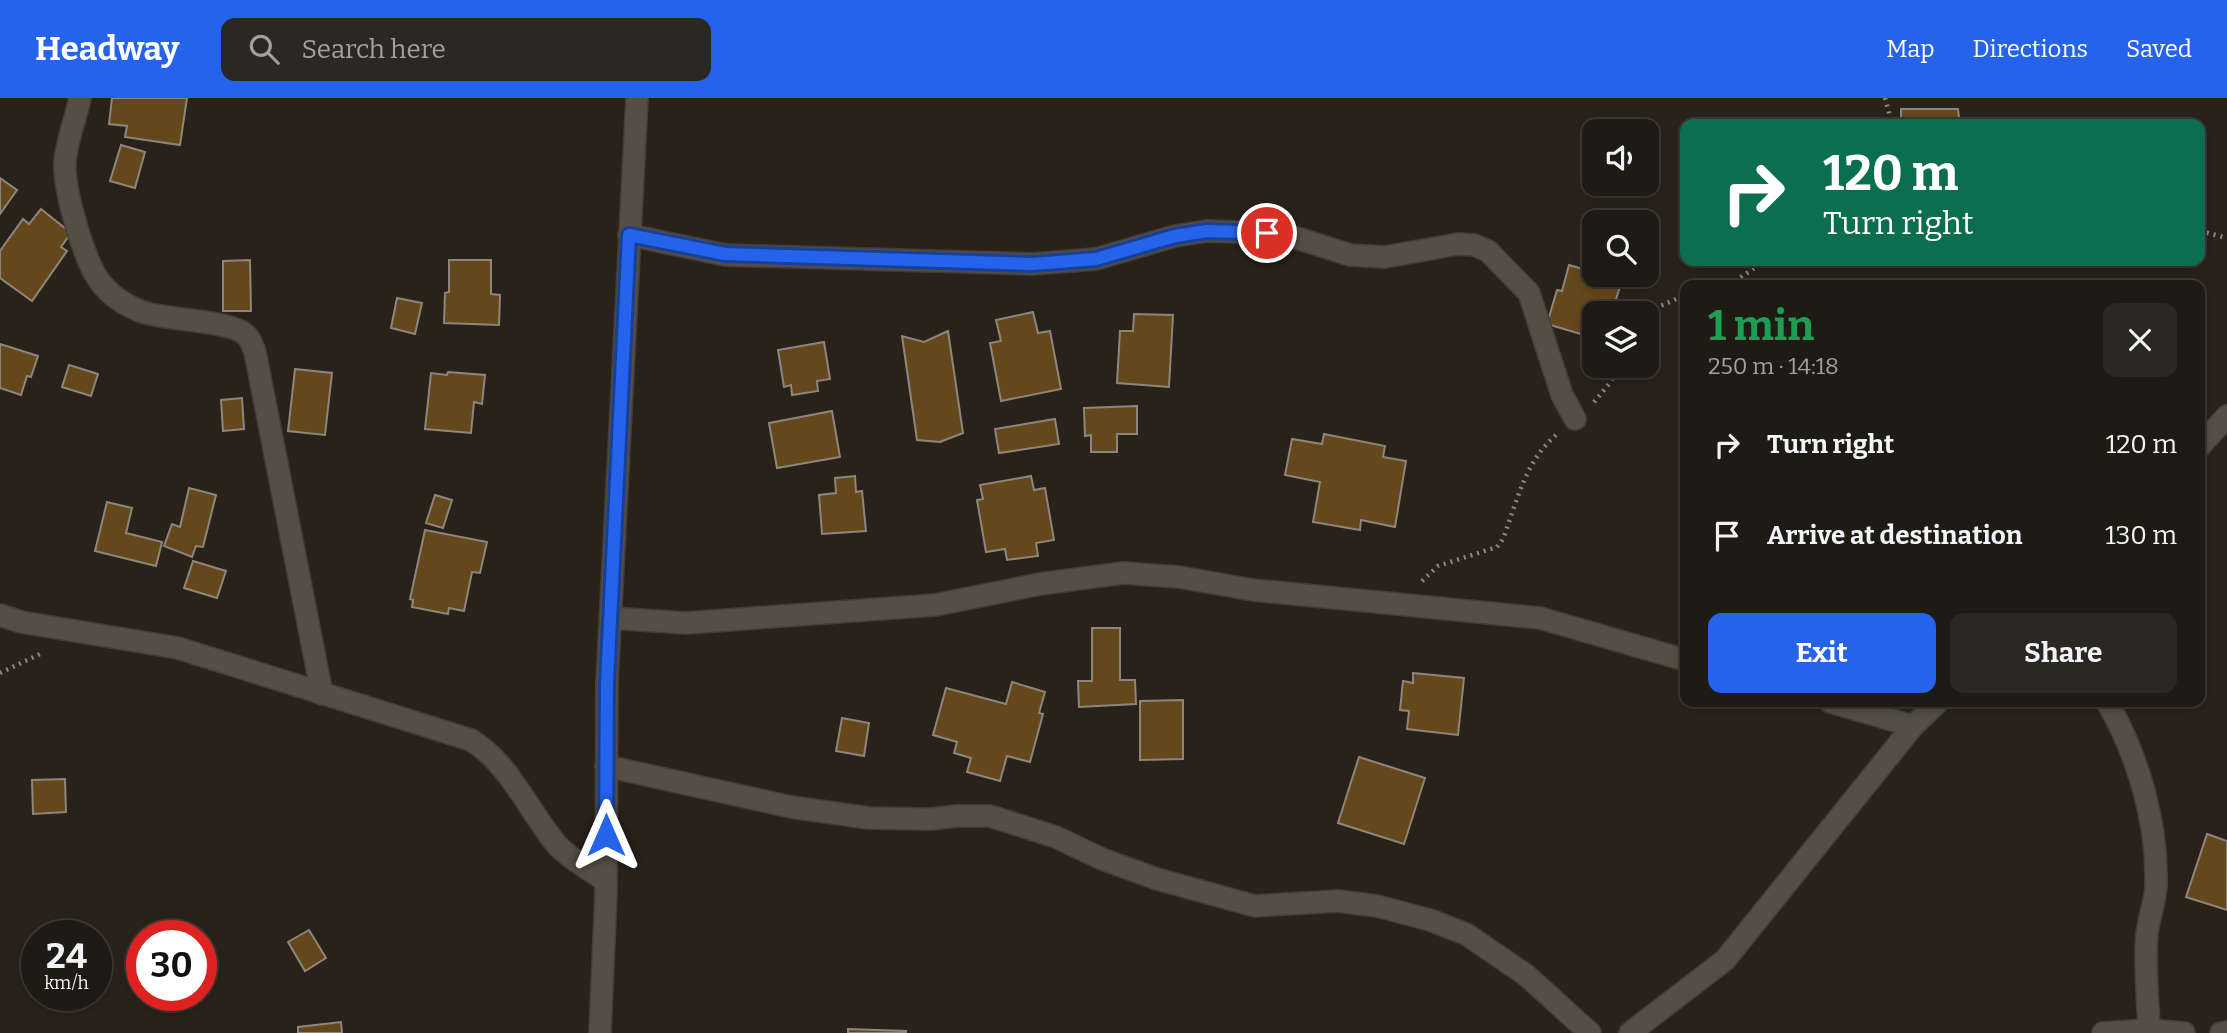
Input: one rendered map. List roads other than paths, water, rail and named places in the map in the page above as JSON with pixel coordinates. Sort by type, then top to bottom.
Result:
[{"type":"street","points":[[80,98],[65,161],[67,182],[90,264],[100,282],[116,298],[142,312],[233,328],[248,336],[255,352],[322,694]]},
{"type":"street","points":[[600,1033],[606,881],[610,618],[637,98]]},
{"type":"street","points":[[629,235],[725,254],[1033,264],[1096,259],[1175,236],[1207,231],[1267,233],[1350,255],[1385,257],[1458,244],[1474,245],[1488,251],[1529,293],[1562,395],[1575,419]]},
{"type":"street","points":[[2205,440],[2227,416]]},
{"type":"street","points":[[610,618],[686,623],[935,605],[1040,584],[1123,573],[1179,577],[1253,590],[1540,618],[1680,659]]},
{"type":"street","points":[[0,615],[20,622],[178,648],[471,740],[487,750],[559,847],[606,881]]},
{"type":"street","points":[[1847,707],[1913,726]]},
{"type":"street","points":[[1630,1033],[1725,960],[1913,726],[1933,707]]},
{"type":"street","points":[[2109,707],[2135,762],[2155,851],[2156,889],[2147,931],[2146,959],[2149,1030]]},
{"type":"street","points":[[606,766],[791,807],[869,818],[990,816],[1056,837],[1102,859],[1157,879],[1255,906],[1338,901],[1377,906],[1430,920],[1466,934],[1525,975],[1590,1033]]},
{"type":"street","points":[[2103,1033],[2149,1030],[2184,1033]]},
{"type":"street","points":[[2221,1033],[2227,1032]]}]
